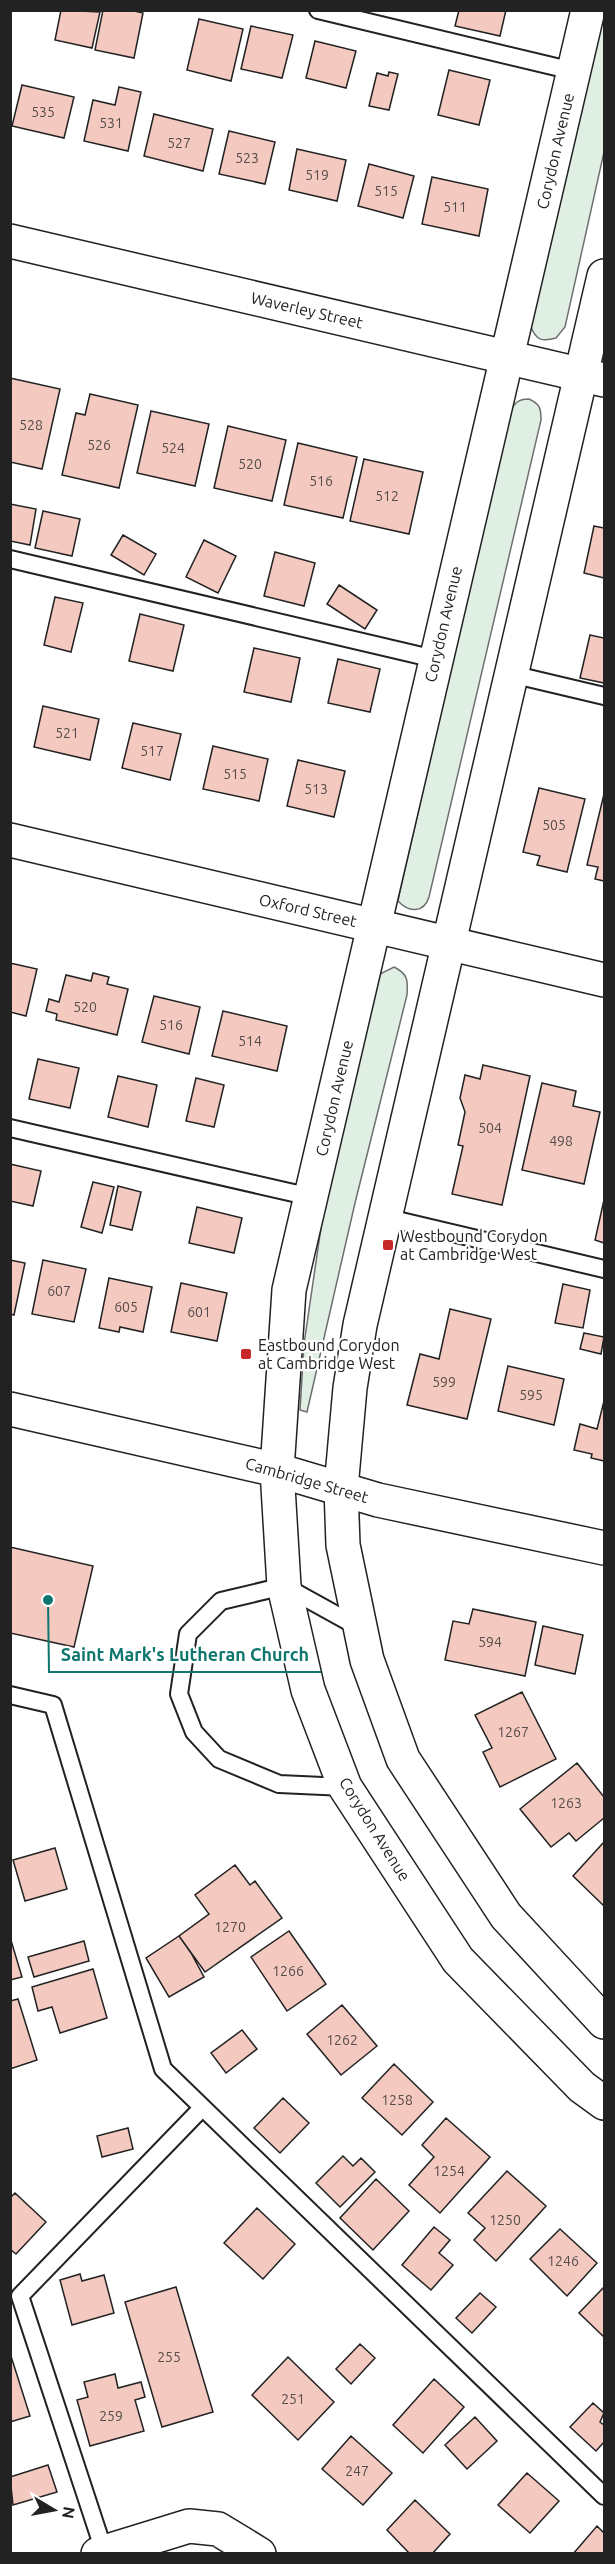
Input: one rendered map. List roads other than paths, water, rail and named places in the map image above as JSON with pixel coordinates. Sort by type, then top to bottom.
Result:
[{"type":"main road","name":"Corydon Avenue","points":[[588,10],[289,1290],[277,1470],[284,1586],[308,1690],[345,1787],[458,1960],[582,2087],[604,2103]]},
{"type":"main road","name":"Waverley Street","points":[[10,241],[593,377]]},
{"type":"main road","points":[[604,276],[593,377],[511,674],[360,1325],[350,1388],[341,1488],[343,1545],[367,1660],[403,1759],[506,1916],[604,2022]]},
{"type":"main road","name":"Oxford Street","points":[[10,840],[604,980]]},
{"type":"main road","name":"Cambridge Street","points":[[10,1409],[277,1470],[378,1500],[604,1548]]},
{"type":"main road","points":[[103,2553],[189,2526],[218,2529],[260,2553]]},
{"type":"lane","points":[[318,10],[573,71]]},
{"type":"lane","points":[[10,559],[435,659]]},
{"type":"lane","points":[[511,674],[604,696]]},
{"type":"lane","points":[[10,1128],[311,1197]]},
{"type":"lane","points":[[384,1217],[604,1269]]},
{"type":"lane","points":[[345,1787],[279,1784],[219,1759],[194,1732],[179,1694],[188,1634],[221,1601],[284,1586],[360,1629]]},
{"type":"lane","points":[[10,1695],[53,1705],[163,2069],[604,2496]]},
{"type":"lane","points":[[103,2553],[20,2296],[202,2108]]},
{"type":"place","name":"Westbound Corydon at Cambridge West","points":[[388,1245]]},
{"type":"place","name":"Eastbound Corydon at Cambridge West","points":[[246,1354]]},
{"type":"place","name":"Saint Mark's Lutheran Church","points":[[48,1600]]}]
